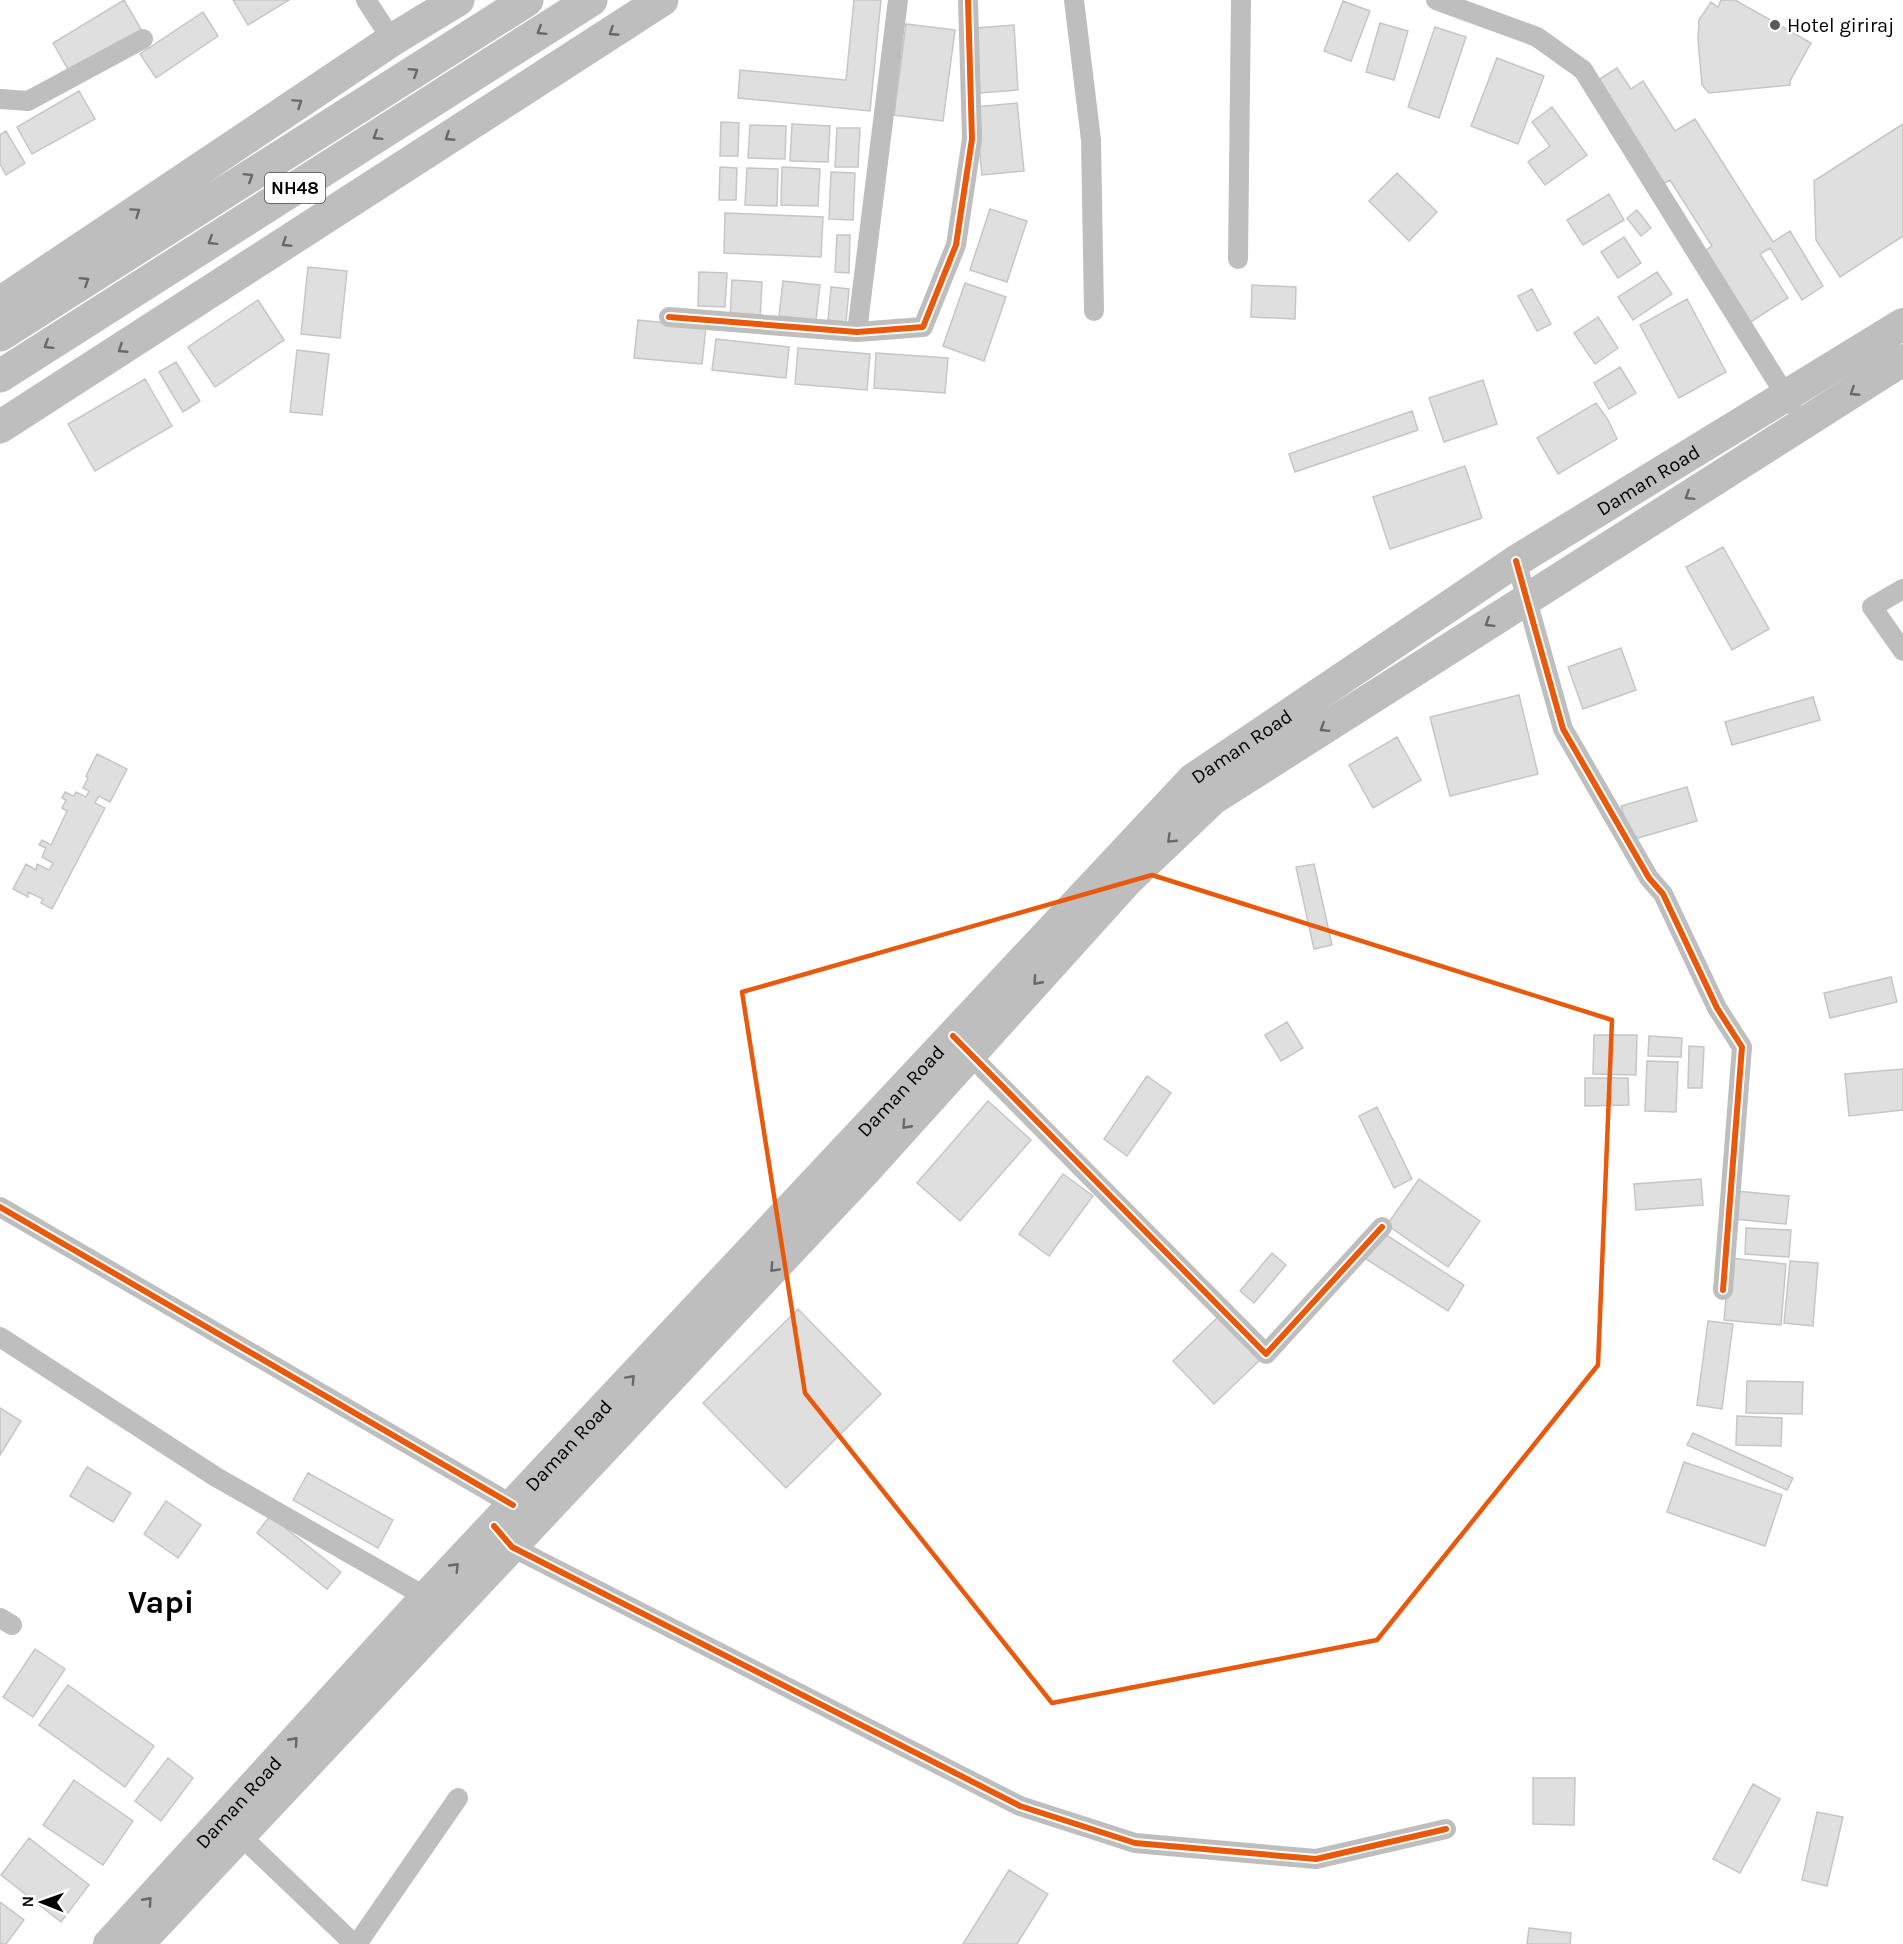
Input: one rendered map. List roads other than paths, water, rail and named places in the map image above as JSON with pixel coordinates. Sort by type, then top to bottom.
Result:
[{"type":"highway","points":[[0,303],[392,40],[458,0]]},
{"type":"highway","name":"NH48","points":[[0,335],[527,0]]},
{"type":"highway","name":"NH48","points":[[0,376],[591,0]]},
{"type":"highway","points":[[0,427],[662,0]]},
{"type":"main road","name":"Daman Road","points":[[109,1944],[436,1606],[506,1526],[961,1045],[1193,779],[1516,561],[1893,330]]},
{"type":"main road","points":[[506,1526],[865,1171],[961,1045],[1127,881],[1214,799],[1802,425],[1902,365]]},
{"type":"main road","points":[[138,1944],[240,1835],[436,1606]]},
{"type":"street","points":[[366,0],[392,40]]},
{"type":"street","points":[[857,332],[898,0]]},
{"type":"street","points":[[669,317],[857,332],[923,327],[956,245],[972,139],[968,0]]},
{"type":"street","points":[[1074,0],[1091,140],[1094,311]]},
{"type":"street","points":[[1238,259],[1241,0]]},
{"type":"street","points":[[1436,0],[1537,37],[1583,70],[1786,395],[1802,425]]},
{"type":"street","points":[[0,99],[28,101],[143,39]]},
{"type":"street","points":[[1893,330],[1902,365]]},
{"type":"street","points":[[1516,561],[1563,729],[1649,878],[1663,894],[1717,1008],[1742,1047],[1724,1290]]},
{"type":"street","points":[[1903,589],[1872,607],[1903,651]]},
{"type":"street","points":[[961,1045],[1266,1354],[1382,1227]]},
{"type":"street","points":[[0,1207],[506,1526],[1020,1806],[1135,1843],[1316,1859],[1446,1829]]},
{"type":"street","points":[[0,1337],[216,1477],[436,1606]]},
{"type":"street","points":[[240,1835],[356,1944],[458,1798]]},
{"type":"place","name":"Hotel giriraj","points":[[1775,25]]},
{"type":"district","name":"Vapi","points":[[161,1602]]}]
